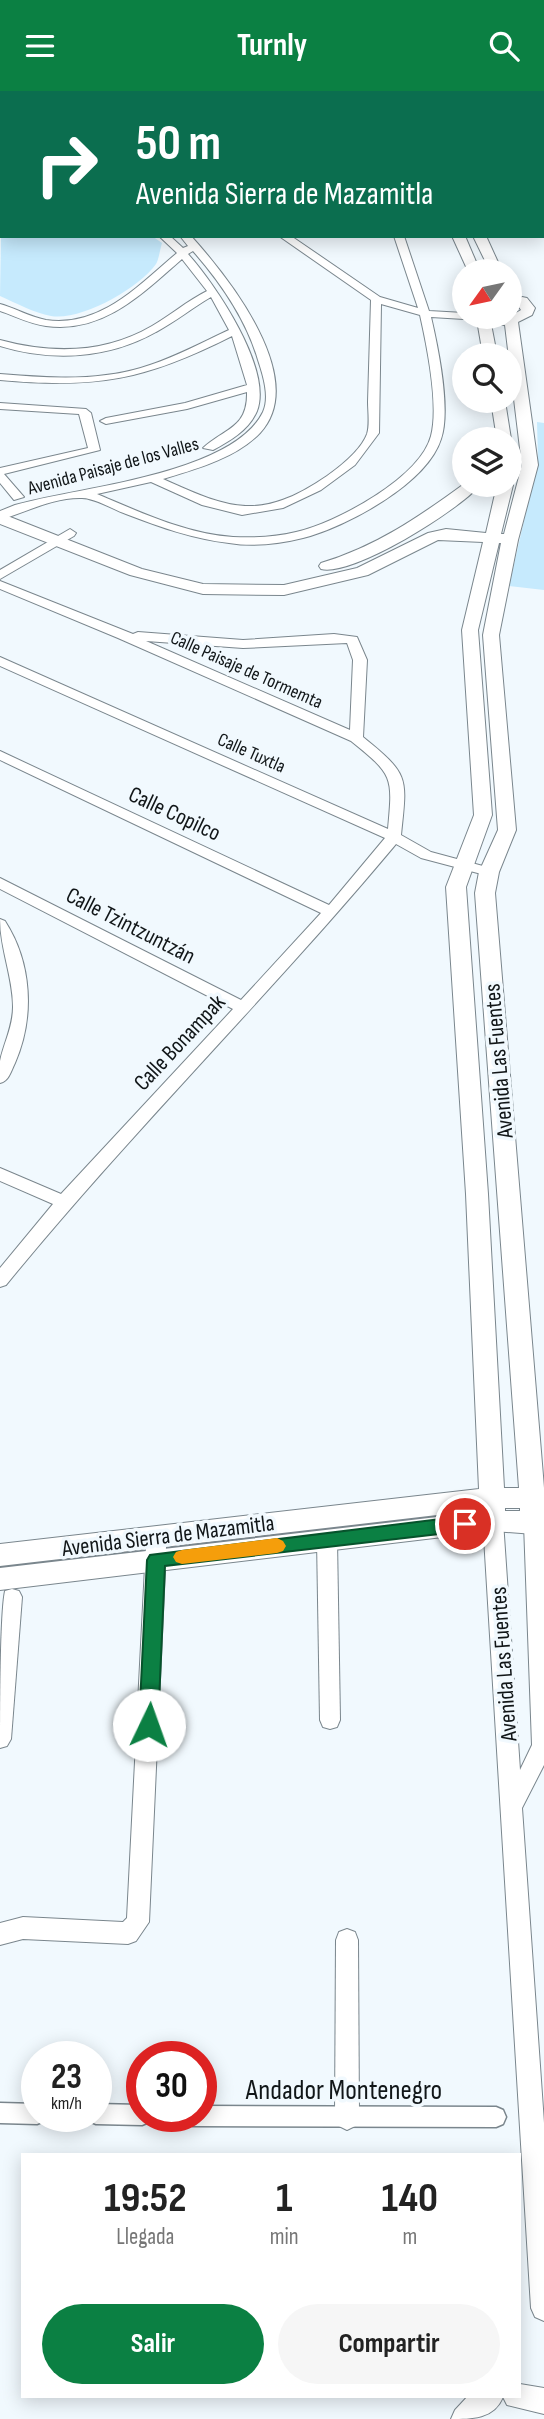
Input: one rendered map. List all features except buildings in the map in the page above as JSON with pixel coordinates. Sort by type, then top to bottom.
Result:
[{"type":"street","name":"Avenida Paisaje de los Valles","points":[[5,508],[129,474],[184,463],[242,425],[253,404],[252,387],[236,330],[213,292],[166,238]]},
{"type":"street","name":"Avenida Paisaje de los Valles","points":[[5,508],[150,477],[238,445],[255,431],[268,414],[272,400],[265,361],[252,327],[225,283],[187,238]]},
{"type":"street","points":[[287,238],[376,299],[408,308],[452,314]]},
{"type":"street","points":[[83,493],[163,525],[227,541],[272,541],[302,535],[353,515],[392,490],[413,471],[436,439],[437,380],[426,311],[400,238]]},
{"type":"street","points":[[459,238],[469,259]]},
{"type":"street","points":[[480,238],[490,259]]},
{"type":"street","points":[[0,307],[46,323],[63,324],[93,319],[125,303],[181,254],[194,247]]},
{"type":"street","points":[[0,343],[37,352],[66,353],[116,345],[150,332],[213,292]]},
{"type":"street","points":[[150,477],[207,502],[244,511],[265,509],[291,500],[313,490],[351,463],[366,447],[373,433],[376,299]]},
{"type":"street","points":[[522,300],[544,305]]},
{"type":"street","points":[[426,311],[452,307]]},
{"type":"street","points":[[522,319],[544,318]]},
{"type":"street","name":"Avenida Las Fuentes","points":[[516,329],[530,465],[500,539],[470,630],[483,815],[479,835],[463,865],[456,887],[477,1194],[492,1509],[544,2308]]},
{"type":"street","points":[[0,377],[78,381],[117,377],[169,363],[236,330]]},
{"type":"street","points":[[106,421],[175,409],[252,387]]},
{"type":"street","points":[[0,406],[85,413],[94,450],[0,474],[5,508],[136,572],[204,589],[284,590],[362,572],[434,536],[446,534],[500,539]]},
{"type":"street","points":[[0,575],[63,537],[153,564],[229,578],[285,576],[347,562],[409,533],[456,497]]},
{"type":"street","name":"Avenida Las Fuentes","points":[[504,497],[491,635],[507,830],[489,872],[485,893],[539,1511],[543,1745],[513,1805]]},
{"type":"street","name":"Calle Paisaje de Tormemta","points":[[0,586],[123,635],[356,738],[388,764],[399,787],[394,837]]},
{"type":"street","name":"Calle Paisaje de Tormemta","points":[[123,635],[223,644],[280,643],[334,636],[352,640],[360,660],[356,738]]},
{"type":"street","name":"Calle Tuxtla","points":[[0,661],[394,837],[426,855],[489,872]]},
{"type":"street","name":"Calle Copilco","points":[[0,755],[331,912]]},
{"type":"street","name":"Calle Bonampak","points":[[0,1280],[64,1202],[331,912],[394,837]]},
{"type":"street","name":"Calle Tzintzuntzán","points":[[0,883],[242,1007]]},
{"type":"street","points":[[0,924],[7,935],[22,1015],[13,1048],[0,1078]]},
{"type":"street","points":[[0,1174],[64,1202]]},
{"type":"street","name":"Avenida Sierra de Mazamitla","points":[[0,1555],[327,1540],[492,1509]]},
{"type":"street","name":"Avenida Sierra de Mazamitla","points":[[6,1588],[156,1548],[492,1509],[539,1511]]},
{"type":"street","points":[[327,1540],[330,1720]]},
{"type":"street","points":[[0,1934],[23,1929],[128,1933],[138,1922],[156,1548]]},
{"type":"street","points":[[0,1739],[6,1588]]},
{"type":"street","points":[[347,1940],[347,2118]]},
{"type":"street","points":[[0,2113],[21,2114]]},
{"type":"street","name":"Andador Montenegro","points":[[217,2116],[496,2117]]},
{"type":"street","points":[[521,2397],[544,2401]]},
{"type":"street","points":[[464,2419],[475,2406],[488,2398]]},
{"type":"shaded area","points":[[1,238],[155,238],[162,243],[156,264],[148,274],[123,293],[78,313],[45,315],[0,296]]},
{"type":"shaded area","points":[[537,422],[544,423],[544,590],[509,586],[538,460]]},
{"type":"slow traffic","points":[[182,1557],[277,1546]]},
{"type":"route","points":[[149,1725],[156,1560],[465,1524]]}]
